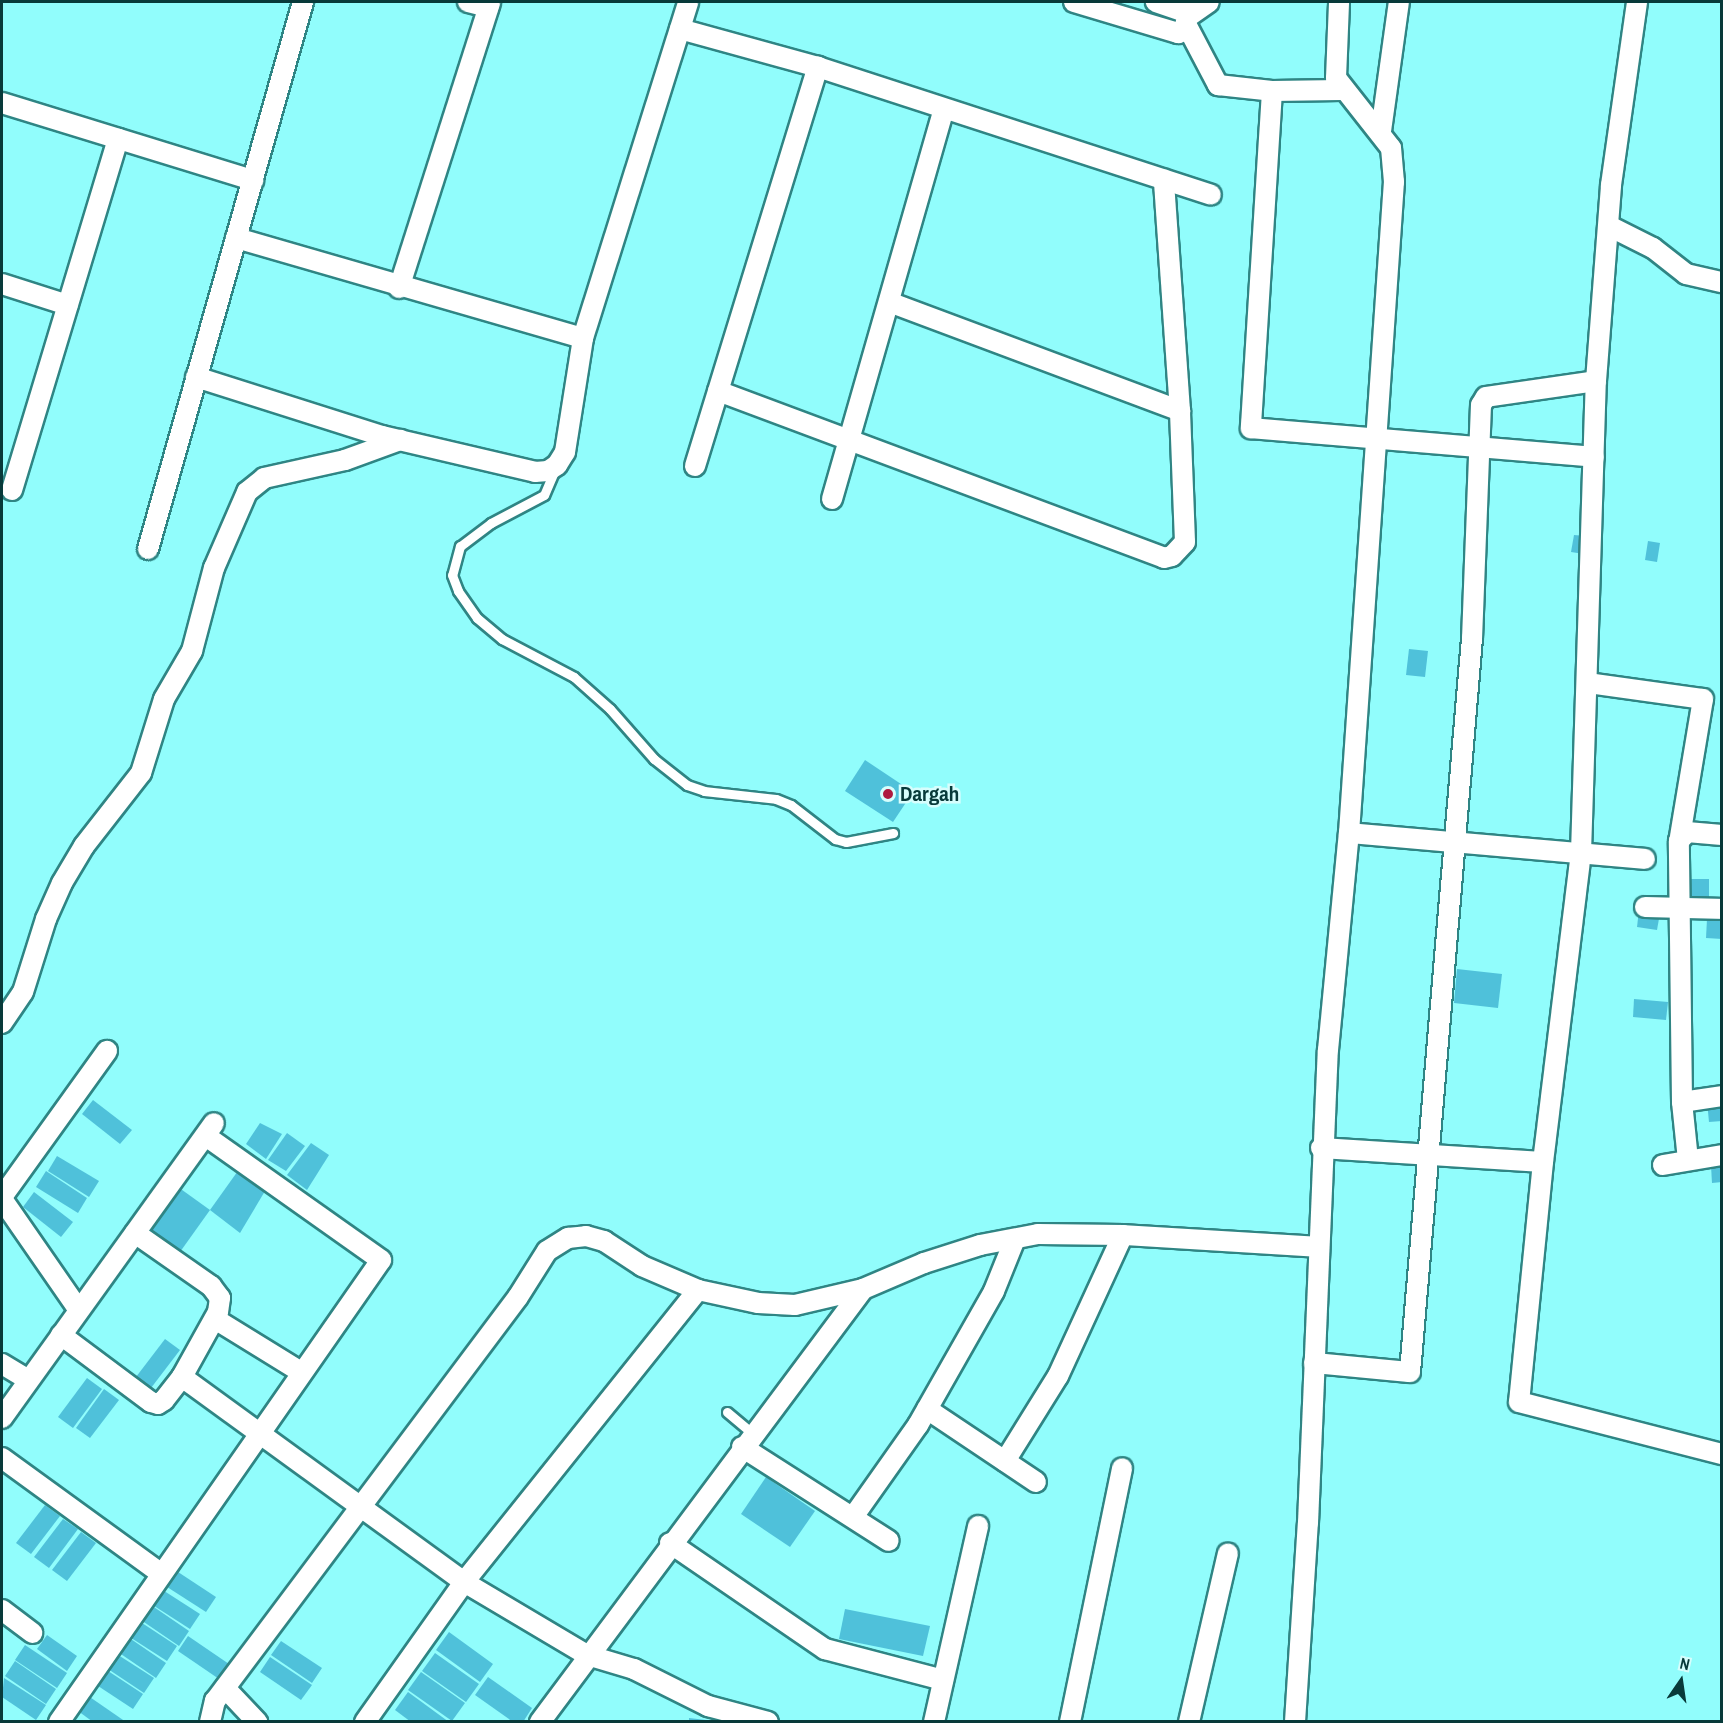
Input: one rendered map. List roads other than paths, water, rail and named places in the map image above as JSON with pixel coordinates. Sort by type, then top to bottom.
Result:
[{"type":"street","points":[[148,549],[303,2]]},
{"type":"street","points":[[399,288],[489,4],[468,2]]},
{"type":"street","points":[[196,377],[400,440],[535,472],[557,465],[565,452],[583,338],[688,2]]},
{"type":"street","points":[[1074,2],[1178,33],[1209,2]]},
{"type":"street","points":[[1156,2],[1188,21],[1218,85],[1272,91],[1341,90]]},
{"type":"street","points":[[1295,1722],[1314,1363],[1322,1148],[1349,832],[1394,182],[1391,148],[1381,131],[1341,90],[1336,78],[1339,2]]},
{"type":"street","points":[[1381,131],[1399,2]]},
{"type":"street","points":[[1637,2],[1609,226],[1596,381],[1581,853],[1543,1162],[1519,1402],[1722,1454]]},
{"type":"street","points":[[680,29],[818,67],[1211,195]]},
{"type":"street","points":[[695,466],[818,67]]},
{"type":"street","points":[[1272,91],[1251,428],[1480,450],[1594,458]]},
{"type":"street","points":[[2,103],[253,180]]},
{"type":"street","points":[[832,499],[944,108]]},
{"type":"street","points":[[12,490],[118,139]]},
{"type":"street","points":[[718,391],[1164,558],[1172,556],[1185,542],[1180,411],[1164,180]]},
{"type":"street","points":[[1609,226],[1653,248],[1686,274],[1722,282]]},
{"type":"street","points":[[236,238],[399,288],[583,338]]},
{"type":"street","points":[[2,284],[68,305]]},
{"type":"street","points":[[889,302],[1180,411]]},
{"type":"street","points":[[1314,1363],[1410,1372],[1472,639],[1481,405],[1486,397],[1596,381]]},
{"type":"street","points":[[2,1023],[23,992],[39,938],[62,883],[84,846],[141,773],[164,699],[192,651],[214,568],[246,492],[264,478],[345,460],[400,440]]},
{"type":"street","points":[[1588,683],[1703,699],[1680,837],[1678,907],[1682,1102],[1688,1160]]},
{"type":"street","points":[[1349,832],[1645,859]]},
{"type":"street","points":[[1680,837],[1692,832],[1722,835]]},
{"type":"street","points":[[1645,907],[1722,909]]},
{"type":"street","points":[[80,1310],[2,1198],[107,1051]]},
{"type":"street","points":[[1682,1102],[1722,1096]]},
{"type":"street","points":[[2,1418],[210,1130],[381,1260],[301,1372],[262,1432],[160,1573],[59,1722]]},
{"type":"street","points":[[1322,1148],[1543,1162]]},
{"type":"street","points":[[1663,1165],[1722,1155]]},
{"type":"street","points":[[62,1335],[151,1402],[158,1404],[164,1400],[182,1377],[214,1319],[220,1298],[211,1286],[135,1233]]},
{"type":"street","points":[[210,1722],[215,1701],[518,1297],[547,1251],[568,1238],[586,1236],[604,1241],[642,1266],[698,1290],[758,1303],[795,1305],[863,1289],[924,1263],[1038,1234],[1123,1235],[1319,1247]]},
{"type":"street","points":[[1005,1461],[1058,1376],[1123,1235]]},
{"type":"street","points":[[853,1518],[927,1409],[994,1291],[1015,1239]]},
{"type":"street","points":[[540,1722],[670,1543],[863,1289]]},
{"type":"street","points":[[365,1722],[464,1582],[698,1290]]},
{"type":"street","points":[[214,1319],[301,1372]]},
{"type":"street","points":[[2,1364],[29,1380]]},
{"type":"street","points":[[182,1377],[262,1432],[464,1582],[587,1655],[634,1669],[708,1706],[768,1722]]},
{"type":"street","points":[[927,1409],[1036,1482]]},
{"type":"street","points":[[747,1440],[853,1518],[889,1541]]},
{"type":"street","points":[[2,1458],[160,1573]]},
{"type":"street","points":[[1070,1722],[1122,1468]]},
{"type":"street","points":[[934,1722],[978,1526]]},
{"type":"street","points":[[670,1543],[825,1649],[943,1680]]},
{"type":"street","points":[[1189,1722],[1228,1553]]},
{"type":"street","points":[[2,1610],[32,1632]]},
{"type":"street","points":[[225,1688],[257,1722]]},
{"type":"lane","points":[[557,465],[544,495],[491,523],[460,546],[452,575],[458,591],[477,618],[502,639],[574,677],[610,709],[662,767],[687,785],[704,790],[776,799],[791,805],[835,839],[846,842],[892,833]]},
{"type":"lane","points":[[727,1413],[747,1440]]},
{"type":"place","name":"Dargah","points":[[888,794]]}]
